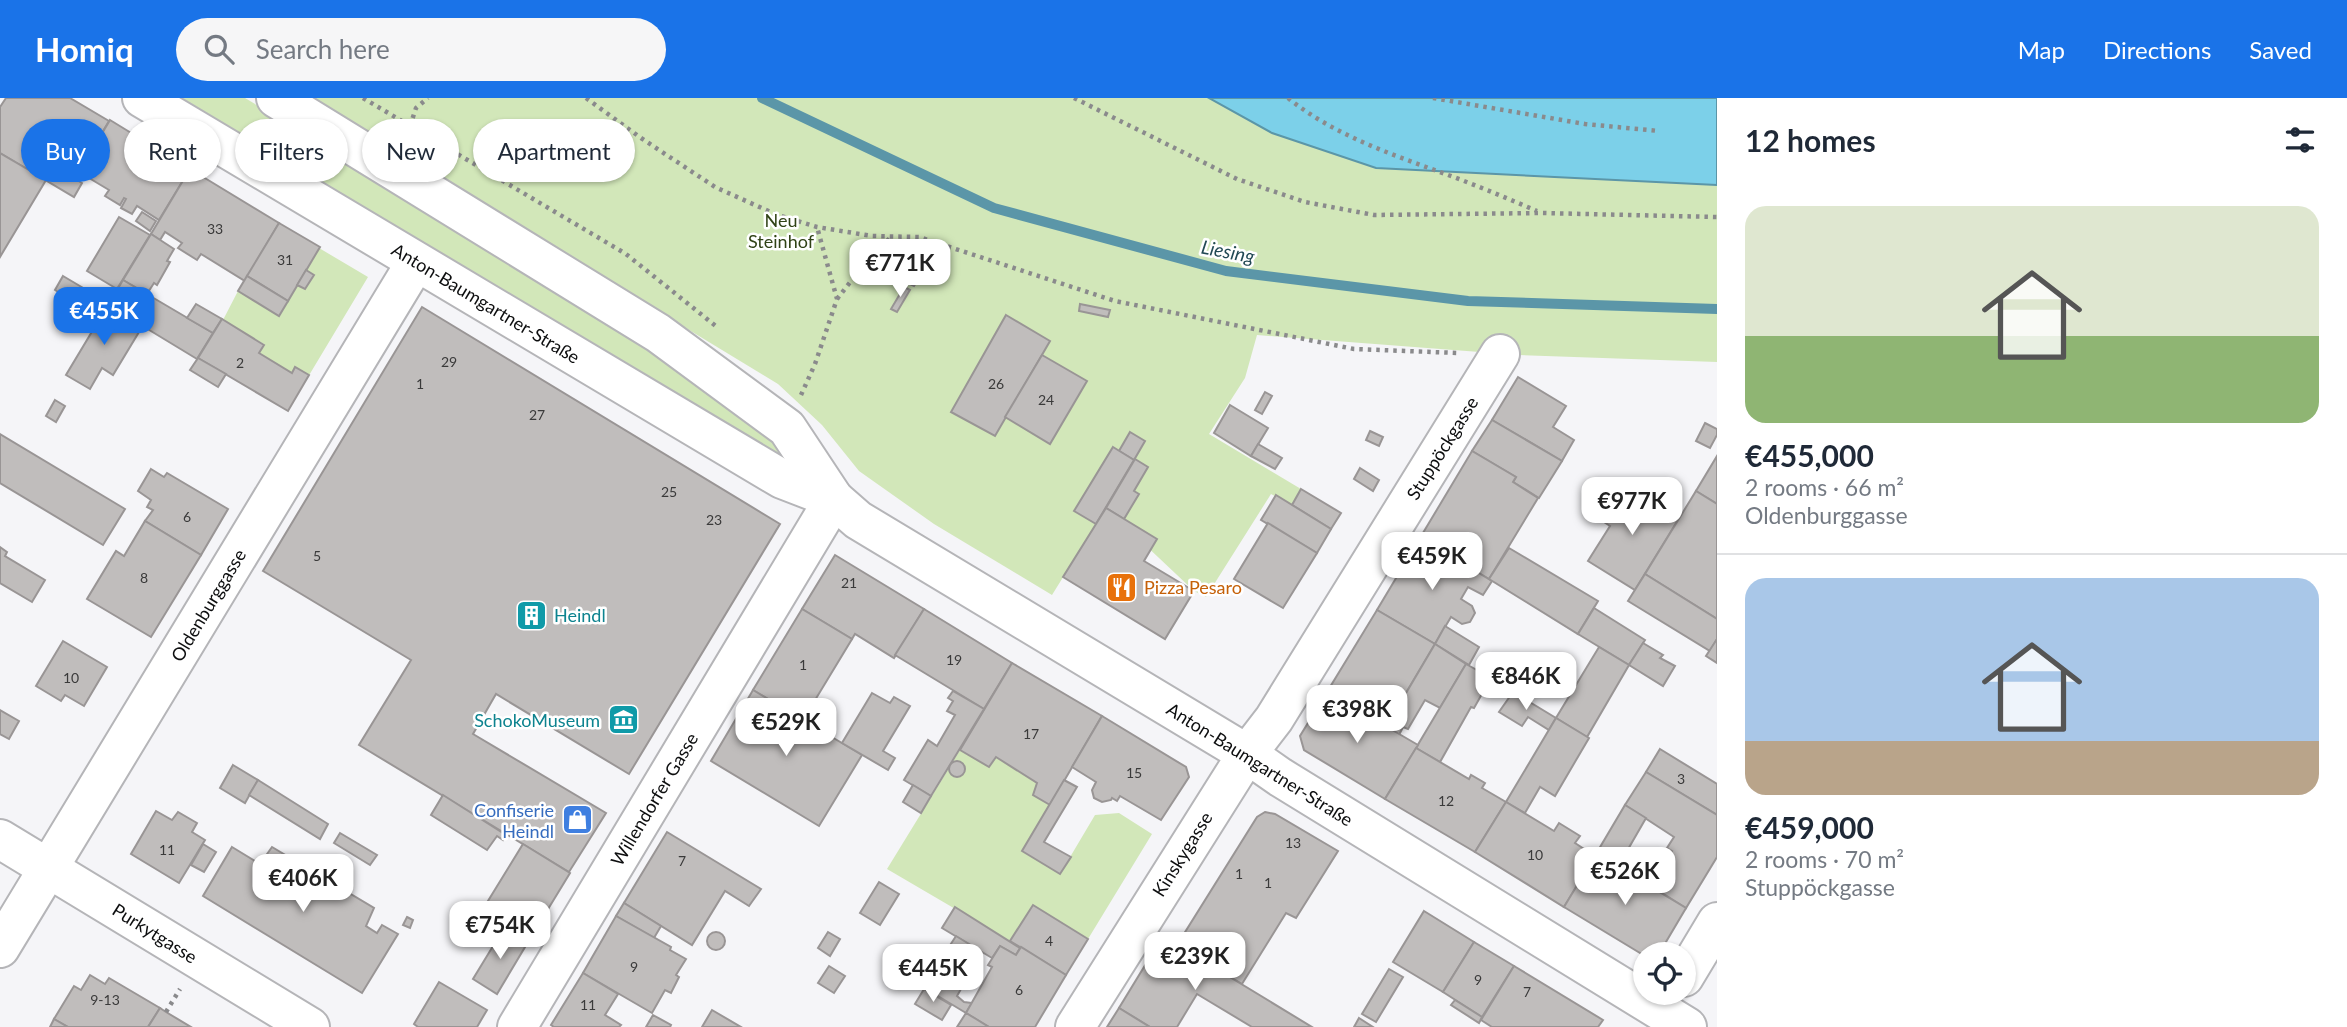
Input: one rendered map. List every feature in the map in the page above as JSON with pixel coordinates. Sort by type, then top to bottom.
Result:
[{"type":"main road","name":"Anton-Baumgartner-Straße","points":[[142,98],[782,479],[834,499]]},
{"type":"main road","name":"Anton-Baumgartner-Straße","points":[[276,98],[658,333],[787,428],[834,499],[858,520],[1280,776],[1674,1010]]},
{"type":"main road","name":"Oldenburggasse","points":[[0,948],[416,262]]},
{"type":"main road","name":"Stuppöckgasse","points":[[1247,754],[1282,707],[1500,354]]},
{"type":"main road","name":"Willendorfer Gasse","points":[[517,1027],[834,499]]},
{"type":"main road","name":"Kinskygasse","points":[[1075,1027],[1247,754]]},
{"type":"main road","name":"Purkytgasse","points":[[0,839],[310,1027]]},
{"type":"main road","points":[[1696,957],[1717,922]]},
{"type":"path","points":[[363,98],[398,119]]},
{"type":"path","points":[[412,119],[416,108],[428,98]]},
{"type":"path","points":[[586,98],[715,187],[775,214],[817,227],[872,236],[919,237],[1115,301],[1354,349],[1500,354]]},
{"type":"path","points":[[1074,98],[1237,179],[1305,202],[1374,215],[1541,213],[1717,218]]},
{"type":"path","points":[[1288,98],[1306,113],[1367,145],[1541,213]]},
{"type":"path","points":[[1433,98],[1586,124],[1659,131]]},
{"type":"path","points":[[459,155],[626,254],[724,334]]},
{"type":"path","points":[[817,227],[837,299]]},
{"type":"path","points":[[787,428],[815,364],[837,299],[865,263],[893,235]]},
{"type":"path","points":[[166,1012],[184,982]]},
{"type":"green space","points":[[182,98],[245,98],[280,119],[235,119],[235,130]]},
{"type":"green space","name":"Neu Steinhof","points":[[307,98],[1717,98],[1717,362],[1519,355],[1257,335],[1245,378],[1209,434],[1301,489],[1292,505],[1271,494],[1206,597],[1194,591],[1106,508],[1052,595],[934,524],[859,471],[822,425],[778,384],[445,182],[459,182],[459,119],[362,119],[362,131],[348,123],[348,119],[342,119]]},
{"type":"green space","points":[[348,160],[362,168],[362,182],[385,182],[580,299],[732,406],[786,455],[786,461],[322,182],[348,182]]},
{"type":"green space","points":[[319,248],[368,277],[308,377],[296,367],[292,373],[259,353],[264,344],[223,320],[238,291],[279,315]]},
{"type":"green space","points":[[960,750],[989,767],[996,757],[1037,783],[1050,805],[1022,851],[1060,874],[1095,815],[1119,813],[1152,834],[1088,939],[1033,905],[1010,941],[887,869]]},
{"type":"water","points":[[1209,98],[1717,98],[1717,185],[1376,168],[1272,133]]},
{"type":"building","points":[[6,98],[70,98],[106,119],[21,119],[21,165],[0,153],[0,107]]},
{"type":"building","points":[[110,120],[124,129],[124,182],[182,182],[159,220],[137,206],[132,214],[121,208],[126,199],[124,198],[120,205],[105,196],[109,190],[96,182],[110,182]]},
{"type":"building","points":[[0,153],[21,165],[21,182],[45,182],[0,257]]},
{"type":"building","points":[[49,182],[82,183],[74,197]]},
{"type":"building","points":[[182,182],[211,182],[279,223],[245,281],[201,254],[197,260],[178,248],[182,243],[165,232],[160,240],[151,234]]},
{"type":"building","points":[[142,212],[156,221],[150,231],[136,221]]},
{"type":"building","points":[[119,217],[150,235],[117,289],[87,271]]},
{"type":"building","points":[[279,223],[320,247],[288,301],[247,276]]},
{"type":"building","points":[[151,234],[174,249],[157,285],[154,283],[147,294],[123,280]]},
{"type":"building","points":[[921,264],[926,267],[914,286],[910,284]]},
{"type":"building","points":[[306,270],[314,275],[305,289],[297,285]]},
{"type":"building","points":[[63,276],[90,292],[81,306],[55,290]]},
{"type":"building","points":[[247,276],[288,301],[279,316],[238,291]]},
{"type":"building","points":[[123,280],[213,333],[197,359],[108,305]]},
{"type":"building","points":[[904,287],[910,290],[897,312],[891,309]]},
{"type":"building","points":[[196,304],[222,319],[213,333],[187,318]]},
{"type":"building","points":[[1080,304],[1110,310],[1108,317],[1079,311]]},
{"type":"building","points":[[108,305],[142,327],[113,375],[102,368],[90,389],[66,375]]},
{"type":"building","name":"Heindl","points":[[422,307],[780,524],[629,774],[496,694],[473,734],[606,813],[569,872],[359,745],[411,660],[263,571]]},
{"type":"building","points":[[1006,315],[1050,341],[995,436],[951,412]]},
{"type":"building","points":[[222,319],[264,345],[259,353],[292,373],[295,367],[309,375],[288,411],[198,358]]},
{"type":"building","points":[[1042,355],[1087,381],[1050,444],[1005,417]]},
{"type":"building","points":[[198,358],[226,374],[218,387],[190,370]]},
{"type":"building","points":[[1518,377],[1566,406],[1553,427],[1574,440],[1562,461],[1492,420]]},
{"type":"building","points":[[1265,392],[1272,396],[1262,414],[1255,410]]},
{"type":"building","points":[[55,400],[65,406],[56,422],[46,416]]},
{"type":"building","points":[[1230,405],[1268,428],[1251,456],[1214,433]]},
{"type":"building","points":[[1492,420],[1562,461],[1539,498],[1513,482],[1516,477],[1472,451]]},
{"type":"building","points":[[1705,423],[1717,429],[1710,448],[1696,441]]},
{"type":"building","points":[[1370,431],[1383,437],[1379,446],[1366,440]]},
{"type":"building","points":[[1130,432],[1145,441],[1134,460],[1119,451]]},
{"type":"building","points":[[0,434],[125,509],[103,545],[0,483]]},
{"type":"building","points":[[1258,444],[1282,458],[1275,469],[1251,456]]},
{"type":"building","points":[[1113,447],[1134,460],[1096,524],[1074,511]]},
{"type":"building","points":[[1472,451],[1516,477],[1513,482],[1538,498],[1489,579],[1420,538]]},
{"type":"building","points":[[1717,456],[1717,504],[1696,491]]},
{"type":"building","points":[[1135,459],[1148,467],[1134,491],[1139,494],[1124,519],[1106,508]]},
{"type":"building","points":[[1360,468],[1379,480],[1373,491],[1354,479]]},
{"type":"building","points":[[151,469],[164,477],[167,473],[228,509],[201,555],[145,521],[153,510],[147,507],[151,500],[138,491]]},
{"type":"building","points":[[1617,486],[1630,494],[1632,491],[1678,520],[1635,590],[1588,561],[1610,526],[1604,522],[1611,509],[1605,506]]},
{"type":"building","points":[[1301,489],[1341,513],[1331,529],[1292,505]]},
{"type":"building","points":[[1696,491],[1717,504],[1717,619],[1645,574]]},
{"type":"building","points":[[1276,495],[1331,529],[1317,553],[1261,520]]},
{"type":"building","points":[[1106,508],[1157,539],[1144,561],[1194,591],[1165,639],[1063,577]]},
{"type":"building","points":[[145,521],[201,555],[151,637],[87,599],[116,551],[124,556]]},
{"type":"building","points":[[1268,523],[1317,553],[1283,608],[1234,579]]},
{"type":"building","points":[[1420,538],[1492,581],[1483,595],[1468,587],[1461,599],[1472,606],[1475,613],[1470,622],[1462,624],[1451,617],[1435,644],[1377,610]]},
{"type":"building","points":[[0,547],[7,552],[5,556],[45,580],[32,602],[0,583]]},
{"type":"building","points":[[1509,548],[1598,601],[1578,634],[1489,579]]},
{"type":"building","points":[[835,555],[924,609],[894,658],[855,634],[852,639],[802,609]]},
{"type":"building","points":[[1645,574],[1717,619],[1717,639],[1710,651],[1628,601]]},
{"type":"building","points":[[1594,608],[1645,640],[1629,665],[1578,634]]},
{"type":"building","points":[[802,609],[852,639],[803,720],[753,690]]},
{"type":"building","points":[[924,609],[1012,663],[984,709],[895,655]]},
{"type":"building","points":[[1377,610],[1435,644],[1386,727],[1327,692]]},
{"type":"building","points":[[1445,626],[1479,647],[1469,665],[1435,644]]},
{"type":"building","points":[[1717,639],[1717,663],[1706,656]]},
{"type":"building","points":[[63,641],[107,667],[84,706],[65,695],[61,701],[36,686]]},
{"type":"building","points":[[1643,643],[1663,655],[1660,658],[1675,666],[1663,686],[1629,665]]},
{"type":"building","points":[[1435,644],[1466,664],[1440,708],[1425,700],[1408,729],[1403,727],[1399,735],[1386,727]]},
{"type":"building","points":[[1599,647],[1629,665],[1587,737],[1556,718]]},
{"type":"building","points":[[1012,663],[1102,716],[1050,805],[1033,795],[1037,783],[996,757],[989,767],[960,750]]},
{"type":"building","points":[[1466,664],[1491,678],[1440,762],[1416,748]]},
{"type":"building","points":[[753,690],[862,755],[819,826],[711,761]]},
{"type":"building","points":[[953,691],[984,709],[931,796],[904,780],[928,740],[937,746],[955,715],[947,711],[953,701],[948,698]]},
{"type":"building","points":[[1327,692],[1418,745],[1385,799],[1304,750],[1300,736]]},
{"type":"building","points":[[1513,692],[1556,718],[1549,730],[1528,717],[1522,726],[1499,712]]},
{"type":"building","points":[[872,693],[890,703],[894,697],[910,706],[883,751],[895,758],[888,770],[842,743]]},
{"type":"building","points":[[0,710],[19,721],[9,739],[0,734]]},
{"type":"building","points":[[1102,716],[1186,767],[1189,777],[1161,820],[1120,796],[1117,801],[1112,798],[1102,802],[1094,798],[1092,790],[1096,782],[1072,767]]},
{"type":"building","points":[[1556,718],[1589,738],[1555,796],[1540,787],[1525,813],[1506,802]]},
{"type":"building","points":[[1416,748],[1469,779],[1471,775],[1485,783],[1482,788],[1506,802],[1475,852],[1385,799]]},
{"type":"building","points":[[1660,749],[1717,784],[1717,815],[1646,772]]},
{"type":"building","points":[[957,761],[963,763],[963,775],[957,777],[951,775],[949,769],[951,763]]},
{"type":"building","points":[[233,765],[258,780],[245,803],[220,788]]},
{"type":"building","points":[[1646,772],[1717,815],[1717,857],[1686,908],[1651,886],[1672,851],[1667,848],[1674,837],[1625,805]]},
{"type":"building","points":[[258,780],[328,824],[320,839],[249,795]]},
{"type":"building","points":[[1064,780],[1077,787],[1044,842],[1071,857],[1060,874],[1022,851]]},
{"type":"building","points":[[913,785],[931,796],[921,813],[903,802]]},
{"type":"building","points":[[443,795],[506,835],[503,840],[497,836],[487,850],[431,815]]},
{"type":"building","points":[[1506,802],[1554,831],[1559,823],[1580,836],[1575,843],[1595,856],[1564,907],[1475,852]]},
{"type":"building","points":[[1625,805],[1646,818],[1623,858],[1630,862],[1625,871],[1596,854]]},
{"type":"building","points":[[156,811],[172,820],[178,812],[197,823],[192,832],[205,840],[179,883],[131,854]]},
{"type":"building","points":[[1265,812],[1275,814],[1338,851],[1296,918],[1286,913],[1242,984],[1177,945],[1257,817]]},
{"type":"building","points":[[667,832],[761,889],[749,906],[725,891],[692,945],[624,903]]},
{"type":"building","points":[[340,833],[377,855],[370,865],[334,843]]},
{"type":"building","points":[[203,844],[216,852],[204,872],[191,865]]},
{"type":"building","points":[[523,844],[570,873],[528,942],[480,914]]},
{"type":"building","points":[[232,847],[260,864],[272,847],[374,908],[366,926],[377,933],[382,925],[398,934],[362,993],[203,896]]},
{"type":"building","points":[[1596,854],[1686,908],[1666,942],[1633,942],[1633,949],[1564,907]]},
{"type":"building","points":[[879,882],[899,894],[880,925],[860,913]]},
{"type":"building","points":[[624,903],[661,926],[654,938],[616,916]]},
{"type":"building","points":[[1033,905],[1088,939],[1066,975],[1010,941]]},
{"type":"building","points":[[955,907],[1020,948],[1016,955],[1000,946],[992,958],[942,928]]},
{"type":"building","points":[[1424,911],[1474,942],[1443,992],[1393,962]]},
{"type":"building","points":[[616,916],[671,947],[670,950],[686,959],[676,975],[679,977],[671,993],[665,990],[652,1013],[583,973]]},
{"type":"building","points":[[407,917],[413,920],[410,928],[403,925]]},
{"type":"building","points":[[504,928],[528,942],[497,994],[473,979]]},
{"type":"building","points":[[716,932],[722,935],[725,941],[722,947],[716,950],[710,947],[707,941],[710,935]]},
{"type":"building","points":[[828,932],[840,939],[830,956],[818,948]]},
{"type":"building","points":[[956,936],[979,950],[970,965],[973,968],[957,996],[964,1002],[972,1003],[966,1013],[923,987]]},
{"type":"building","points":[[1163,936],[1312,1027],[1252,1027],[1197,994],[1177,1027],[1150,1027],[1119,1008]]},
{"type":"building","points":[[1474,942],[1514,966],[1482,1017],[1443,992]]},
{"type":"building","points":[[1000,946],[1016,955],[1021,947],[1066,975],[1035,1027],[989,1027],[966,1013],[992,967],[988,965]]},
{"type":"building","points":[[829,966],[845,976],[834,993],[818,983]]},
{"type":"building","points":[[1514,966],[1603,1020],[1598,1027],[1492,1027],[1481,1020]]},
{"type":"building","points":[[1389,969],[1403,977],[1376,1022],[1362,1014]]},
{"type":"building","points":[[583,973],[618,994],[605,1015],[621,1025],[619,1027],[551,1025]]},
{"type":"building","points":[[90,975],[105,984],[109,978],[160,1008],[148,1027],[68,1027],[54,1019],[74,986],[81,990]]},
{"type":"building","points":[[439,982],[487,1010],[477,1027],[418,1027],[414,1024]]},
{"type":"building","points":[[924,989],[951,1005],[942,1020],[915,1004]]},
{"type":"building","points":[[1455,1000],[1482,1017],[1479,1023],[1451,1005]]},
{"type":"building","points":[[160,1008],[166,1012],[191,1027],[148,1027]]},
{"type":"building","points":[[1119,1008],[1150,1027],[1107,1027]]},
{"type":"building","points":[[712,1010],[741,1027],[702,1027]]},
{"type":"building","points":[[966,1013],[976,1019],[989,1027],[957,1027]]},
{"type":"building","points":[[653,1015],[671,1025],[670,1027],[646,1027]]},
{"type":"building","points":[[1359,1018],[1373,1027],[1354,1027]]},
{"type":"building","points":[[54,1019],[68,1027],[50,1027]]},
{"type":"waterway","name":"Liesing","points":[[762,98],[994,208],[1226,271],[1468,301],[1717,309]]},
{"type":"place","name":"Pizza Pesaro","points":[[1121,587]]},
{"type":"place","name":"Heindl","points":[[531,615]]},
{"type":"place","name":"SchokoMuseum","points":[[623,720]]},
{"type":"place","name":"Confiserie Heindl","points":[[577,820]]}]
